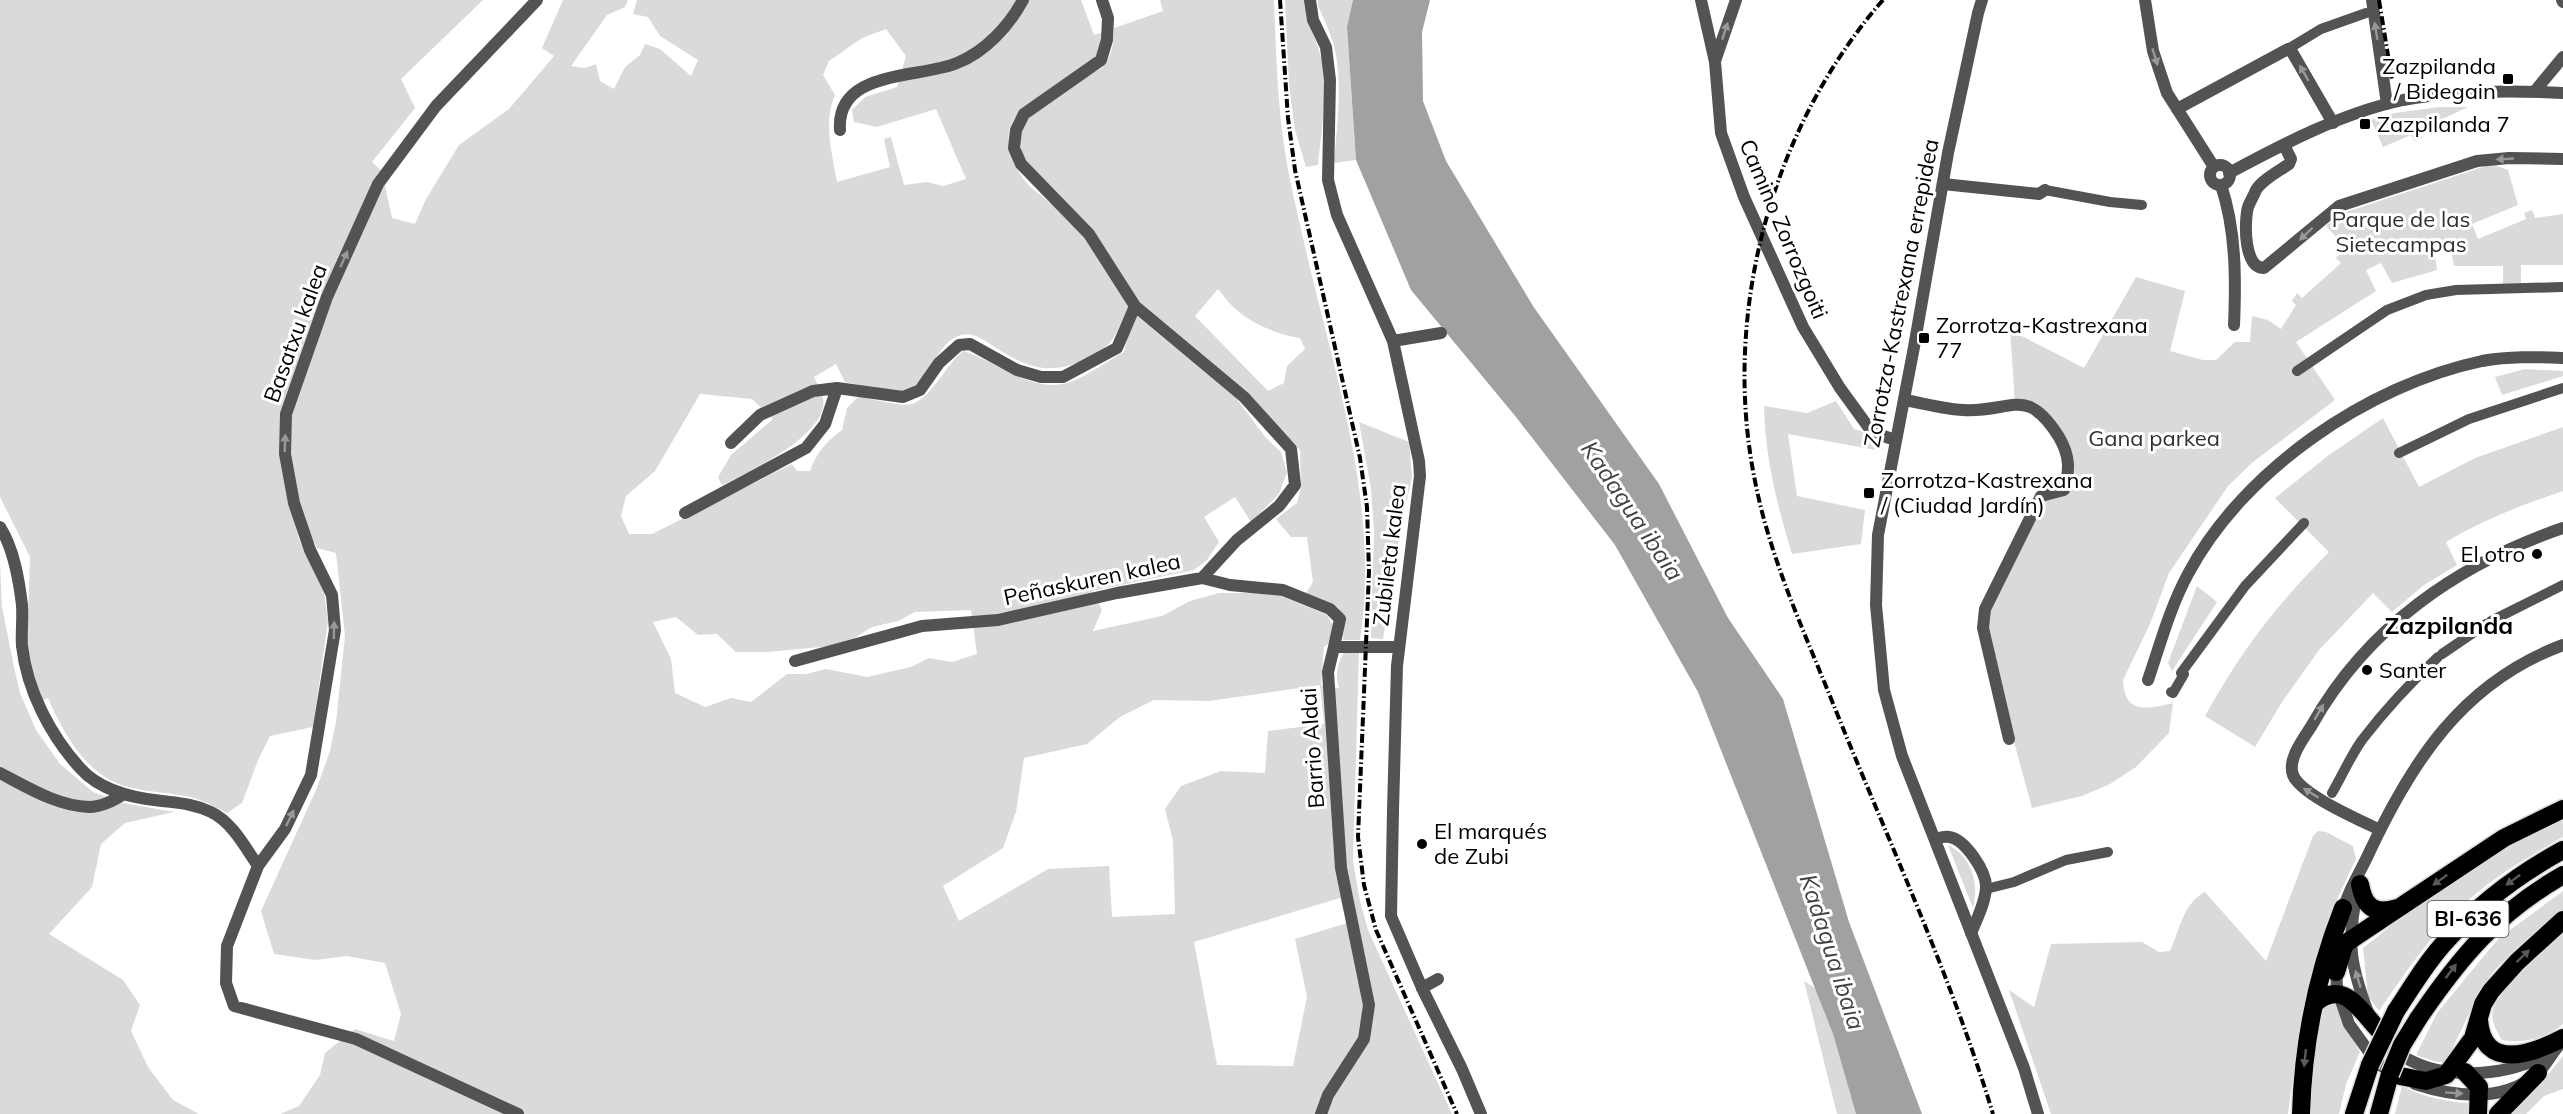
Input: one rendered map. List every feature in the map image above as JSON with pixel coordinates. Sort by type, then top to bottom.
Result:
[{"type":"highway","points":[[2336,972],[2342,952],[2349,941],[2504,837],[2563,809]]},
{"type":"highway","name":"BI-636","points":[[2354,1114],[2370,1065],[2396,1011],[2446,940],[2517,877],[2563,850]]},
{"type":"highway","name":"BI-636","points":[[2379,1114],[2395,1075],[2402,1045],[2460,959],[2515,907],[2563,875]]},
{"type":"highway","points":[[2360,878],[2362,897],[2372,908],[2383,912],[2401,907]]},
{"type":"highway","points":[[2301,1114],[2307,1037],[2332,937],[2343,908]]},
{"type":"highway","points":[[2458,1072],[2473,1038],[2483,1004],[2491,991],[2517,962],[2563,920]]},
{"type":"highway","points":[[2314,1004],[2324,995],[2338,994],[2351,999],[2378,1029]]},
{"type":"highway","points":[[2479,1020],[2480,1034],[2492,1050],[2507,1054],[2527,1054],[2560,1043]]},
{"type":"highway","points":[[2395,1075],[2426,1081],[2458,1072],[2479,1087],[2478,1114]]},
{"type":"highway","points":[[2498,1114],[2538,1073]]},
{"type":"street","name":"Basatxu kalea","points":[[518,1114],[493,1100],[356,1040],[234,1006],[226,983],[227,946],[258,866],[285,829],[311,775],[335,630],[332,595],[310,550],[294,502],[285,454],[286,414],[327,297],[378,184],[436,106],[537,0]]},
{"type":"street","points":[[840,130],[840,118],[844,105],[853,94],[866,86],[884,80],[940,69],[960,62],[996,35],[1010,20],[1023,0]]},
{"type":"street","name":"Peñaskuren kalea","points":[[795,661],[922,626],[998,620],[1107,595],[1202,578],[1237,540],[1279,506],[1295,485],[1291,449],[1244,397],[1135,306],[1089,234],[1021,164],[1014,148],[1016,130],[1024,114],[1101,60],[1107,40],[1108,18],[1102,0]]},
{"type":"street","name":"Zubileta kalea","points":[[1310,0],[1313,20],[1326,47],[1330,80],[1328,180],[1338,215],[1393,341],[1420,476],[1399,647],[1392,810],[1391,916],[1422,988],[1472,1089],[1481,1114]]},
{"type":"street","name":"Camino Zorrozgoiti","points":[[1701,0],[1715,62],[1717,105],[1723,141],[1744,197],[1803,327],[1840,388],[1872,432],[1895,440]]},
{"type":"street","points":[[1715,62],[1736,0]]},
{"type":"street","name":"Zorrotza-Kastrexana errepidea","points":[[1982,0],[1943,184],[1878,535],[1876,605],[1884,690],[1902,756],[2024,1068],[2038,1114]]},
{"type":"street","points":[[2145,0],[2153,51],[2167,93],[2214,167]]},
{"type":"street","points":[[2372,0],[2387,104]]},
{"type":"street","points":[[2177,109],[2321,29],[2366,13]]},
{"type":"street","points":[[2288,49],[2292,52],[2333,123]]},
{"type":"street","points":[[2535,91],[2563,57]]},
{"type":"street","points":[[2229,173],[2333,123],[2387,104],[2436,95],[2473,92],[2563,93]]},
{"type":"street","points":[[2284,145],[2291,159],[2289,164],[2258,188],[2248,207],[2246,224],[2249,256],[2253,265],[2260,269],[2293,247],[2339,206],[2477,161],[2509,158],[2563,159]]},
{"type":"street","points":[[2224,166],[2229,173],[2229,179],[2221,185],[2211,181],[2210,171],[2214,167],[2224,166]]},
{"type":"street","points":[[1943,184],[2039,194],[2045,190],[2110,202],[2142,205]]},
{"type":"street","points":[[2221,185],[2228,207],[2233,240],[2234,325]]},
{"type":"street","points":[[2297,371],[2387,310],[2426,295],[2456,290],[2563,287]]},
{"type":"street","points":[[731,443],[760,415],[813,391],[837,388],[903,397],[920,390],[939,363],[959,345],[970,344],[1017,370],[1041,377],[1063,376],[1117,348],[1135,306]]},
{"type":"street","points":[[1393,341],[1441,333]]},
{"type":"street","points":[[2148,680],[2178,596],[2189,573],[2209,542],[2249,492],[2302,447],[2343,417],[2394,390],[2446,370],[2513,357],[2563,358]]},
{"type":"street","points":[[684,513],[806,448],[825,424],[837,388]]},
{"type":"street","points":[[2401,452],[2469,419],[2563,388]]},
{"type":"street","points":[[1904,400],[1962,410],[2015,404],[2032,407],[2046,416],[2064,446],[2070,472],[2064,490],[2041,496],[1985,609],[1983,628],[2009,739]]},
{"type":"street","points":[[2171,692],[2174,693],[2184,674],[2181,673],[2245,586],[2304,523]]},
{"type":"street","points":[[0,527],[14,560],[22,606],[22,646],[30,685],[55,737],[81,770],[111,791],[161,801],[187,803],[212,812],[236,834],[258,866]]},
{"type":"street","points":[[2380,830],[2337,809],[2300,786],[2292,773],[2295,755],[2327,698],[2371,644],[2431,594],[2480,562],[2520,543],[2563,528]]},
{"type":"street","name":"Barrio Aldai","points":[[1202,578],[1230,585],[1283,590],[1330,609],[1340,620],[1328,672],[1341,868],[1369,1005],[1364,1039],[1328,1095],[1321,1114]]},
{"type":"street","points":[[2332,793],[2361,742],[2403,690],[2440,656],[2488,622],[2563,585]]},
{"type":"street","points":[[2560,1043],[2538,1073],[2514,1089],[2479,1094],[2442,1093],[2414,1084],[2377,1064],[2349,1024],[2338,994],[2335,947],[2343,908],[2360,878],[2402,786],[2419,760],[2457,713],[2508,674],[2547,651],[2563,645]]},
{"type":"street","points":[[1334,648],[1399,647]]},
{"type":"street","points":[[0,773],[48,797],[89,807],[109,803],[124,794]]},
{"type":"street","points":[[1935,839],[1950,837],[1957,840],[1977,862],[1985,880],[1986,889],[1981,909],[1971,933]]},
{"type":"street","points":[[1986,889],[2014,882],[2066,860],[2108,852]]},
{"type":"street","points":[[2360,878],[2349,941],[2354,968],[2368,1014],[2388,1046],[2407,1060],[2458,1072],[2486,1074],[2539,1059],[2560,1043]]},
{"type":"street","points":[[1422,988],[1438,979]]},
{"type":"green space","points":[[0,0],[483,0],[401,79],[415,108],[372,162],[382,171],[392,218],[415,224],[426,199],[459,145],[509,109],[554,56],[542,48],[563,0],[628,0],[625,7],[607,15],[571,66],[585,68],[596,64],[600,81],[614,89],[625,67],[640,55],[645,44],[660,49],[691,76],[698,60],[660,36],[648,17],[633,14],[637,0],[1081,0],[1094,35],[1103,32],[1098,57],[1024,108],[1011,124],[1009,147],[1018,171],[1028,184],[1077,226],[1089,241],[1129,307],[1110,343],[1078,362],[1055,368],[1043,368],[1021,362],[976,336],[961,335],[952,339],[945,346],[920,381],[912,387],[896,392],[845,382],[836,364],[814,377],[823,398],[822,412],[814,425],[785,450],[722,485],[718,477],[731,455],[773,419],[752,399],[700,394],[655,471],[626,496],[621,516],[629,534],[652,534],[792,464],[797,471],[810,471],[823,448],[842,430],[847,408],[859,396],[896,404],[915,403],[928,393],[963,351],[1040,384],[1053,385],[1073,381],[1124,352],[1128,335],[1137,316],[1236,398],[1266,438],[1281,452],[1287,472],[1279,494],[1251,522],[1235,497],[1204,517],[1219,542],[1207,560],[1194,570],[1092,591],[1102,610],[1093,631],[1162,616],[1190,601],[1219,593],[1254,593],[1281,596],[1327,615],[1333,625],[1332,641],[1324,647],[1321,685],[1339,688],[1337,670],[1344,652],[1359,652],[1353,861],[1360,901],[1368,930],[1452,1114],[280,1114],[299,1106],[320,1075],[325,1053],[355,1029],[394,1041],[401,1014],[385,963],[347,956],[315,960],[274,954],[261,911],[316,790],[330,751],[336,722],[345,636],[336,553],[317,548],[295,503],[290,508],[299,539],[324,593],[328,621],[313,727],[270,736],[258,760],[242,803],[227,813],[196,799],[125,786],[99,773],[87,763],[69,738],[48,698],[38,702],[22,646],[28,617],[30,557],[0,497]],"holes":[[[886,29],[906,56],[897,87],[865,97],[852,110],[854,122],[877,127],[936,109],[966,179],[943,186],[927,182],[904,185],[891,137],[884,139],[890,167],[837,182],[829,127],[831,105],[835,95],[823,75],[829,61],[862,38]],[[971,610],[977,654],[952,662],[929,658],[911,667],[867,677],[826,669],[806,674],[787,674],[751,702],[731,698],[705,707],[675,693],[671,659],[653,622],[676,617],[698,635],[717,634],[736,652],[767,652],[843,645],[872,627],[898,621],[915,612]],[[1320,685],[1324,724],[1268,731],[1265,773],[1221,771],[1181,786],[1165,809],[1173,841],[1175,914],[1112,917],[1109,866],[1048,869],[959,921],[943,886],[1003,848],[1016,812],[1024,758],[1087,744],[1120,717],[1154,700],[1209,701]],[[1340,898],[1347,923],[1295,939],[1307,997],[1293,1066],[1217,1065],[1194,942]]]},
{"type":"green space","points":[[1160,0],[1274,0],[1278,91],[1286,158],[1306,251],[1342,395],[1360,492],[1365,590],[1360,640],[1343,640],[1343,619],[1337,607],[1325,600],[1305,595],[1313,582],[1307,537],[1291,537],[1276,519],[1297,503],[1301,487],[1300,450],[1137,300],[1092,230],[1027,163],[1022,151],[1020,138],[1026,119],[1054,96],[1102,68],[1112,50],[1114,28],[1163,11]],"holes":[[[1218,289],[1235,309],[1252,321],[1276,332],[1300,338],[1305,349],[1287,366],[1284,383],[1268,391],[1195,316]]]},
{"type":"green space","points":[[1285,0],[1305,0],[1323,67],[1324,104],[1318,165],[1306,167],[1295,130],[1289,85]]},
{"type":"green space","points":[[1318,0],[1353,0],[1347,27],[1356,160],[1334,163],[1338,104],[1337,60],[1329,31],[1318,6]]},
{"type":"green space","points":[[2439,107],[2468,107],[2419,130],[2422,138],[2414,141],[2411,135],[2383,147],[2371,120],[2395,113]]},
{"type":"green space","name":"Gana parkea","points":[[2492,164],[2508,170],[2518,205],[2472,224],[2478,239],[2526,219],[2524,213],[2532,210],[2535,218],[2563,214],[2563,265],[2521,265],[2521,283],[2503,284],[2503,266],[2454,266],[2450,245],[2434,248],[2437,270],[2392,283],[2381,263],[2366,270],[2376,291],[2296,342],[2335,400],[2253,462],[2228,486],[2169,573],[2150,624],[2123,680],[2124,691],[2128,699],[2139,707],[2155,707],[2173,703],[2169,733],[2136,767],[2110,784],[2082,796],[2032,808],[1983,628],[2041,496],[2064,490],[2070,472],[2046,416],[2015,404],[2010,330],[2084,368],[2136,277],[2185,291],[2170,351],[2203,360],[2216,360],[2235,342],[2250,342],[2252,316],[2268,320],[2281,329],[2296,305],[2292,301],[2297,293],[2302,298],[2341,263],[2336,258],[2346,248],[2326,226],[2337,215]]},
{"type":"green space","points":[[2525,369],[2563,371],[2563,376],[2502,395],[2495,377]]},
{"type":"green space","points":[[1836,401],[1854,429],[1868,436],[1876,450],[1788,434],[1797,496],[1865,510],[1861,544],[1792,554],[1773,481],[1764,406],[1807,413]]},
{"type":"green space","points":[[2383,418],[2419,487],[2475,458],[2563,427],[2563,491],[2503,514],[2446,542],[2457,565],[2424,585],[2392,612],[2373,593],[2319,650],[2282,702],[2255,747],[2205,716],[2232,670],[2261,629],[2293,590],[2329,552],[2275,498],[2329,455]]},
{"type":"green space","points":[[1359,422],[1409,442],[1412,477],[1400,532],[1383,639],[1371,638],[1374,531],[1371,489]]},
{"type":"green space","points":[[0,564],[2,607],[14,667],[20,693],[36,730],[60,764],[93,792],[123,803],[174,812],[125,823],[101,844],[92,887],[49,934],[123,980],[140,1005],[131,1031],[148,1067],[173,1100],[199,1114],[0,1114]]},
{"type":"green space","points":[[2197,586],[2217,602],[2172,671],[2168,663]]},
{"type":"green space","points":[[2563,820],[2563,837],[2495,879],[2447,922],[2416,959],[2379,1011],[2368,996],[2363,948],[2441,886],[2507,842]]},
{"type":"green space","points":[[2318,831],[2326,832],[2353,846],[2356,859],[2328,918],[2299,1031],[2288,1114],[2051,1114],[2009,990],[2034,1007],[2051,944],[2142,942],[2159,952],[2170,951],[2187,910],[2205,892],[2266,961],[2313,836]]},
{"type":"green space","points":[[1948,845],[1963,857],[1972,872],[1975,890],[1973,908]]},
{"type":"green space","points":[[2563,891],[2563,910],[2515,950],[2486,981],[2444,1062],[2416,1055],[2437,1013],[2498,939]]},
{"type":"green space","points":[[2563,934],[2563,1024],[2550,1033],[2534,1039],[2502,1040],[2492,1018],[2497,1001],[2524,970]]},
{"type":"green space","points":[[1804,981],[1815,988],[1833,1034],[1856,1114],[1837,1114]]},
{"type":"green space","points":[[2335,998],[2343,1021],[2360,1052],[2346,1084],[2339,1114],[2308,1114],[2310,1057],[2322,1005]]},
{"type":"green space","points":[[2563,1056],[2563,1089],[2544,1096],[2526,1114],[2511,1114],[2542,1082]]},
{"type":"green space","points":[[2402,1086],[2435,1098],[2470,1103],[2469,1114],[2395,1114]]},
{"type":"water","name":"Kadagua ibaia","points":[[1353,0],[1430,0],[1422,32],[1423,101],[1446,161],[1533,306],[1659,484],[1728,618],[1783,699],[1849,922],[1922,1114],[1856,1114],[1833,1034],[1698,692],[1615,545],[1516,417],[1411,290],[1356,160],[1347,27]]},
{"type":"railway","points":[[1280,0],[1288,118],[1295,170],[1360,458],[1367,507],[1369,572],[1358,837],[1364,885],[1376,930],[1457,1114]]},
{"type":"railway","points":[[1883,0],[1844,51],[1811,106],[1784,165],[1764,226],[1751,290],[1745,354],[1746,418],[1761,510],[1778,565],[1938,957],[1993,1114]]},
{"type":"railway","points":[[2379,0],[2392,80]]},
{"type":"place","name":"Zazpilanda / Bidegain","points":[[2508,79]]},
{"type":"place","name":"Zazpilanda 7","points":[[2365,124]]},
{"type":"place","name":"Zorrotza-Kastrexana 77","points":[[1924,338]]},
{"type":"place","name":"Zorrotza-Kastrexana / (Ciudad Jardín)","points":[[1869,493]]},
{"type":"place","name":"El otro","points":[[2537,554]]},
{"type":"place","name":"Santer","points":[[2367,670]]},
{"type":"place","name":"El marqués de Zubi","points":[[1422,844]]},
{"type":"district","name":"Zazpilanda","points":[[2449,626]]},
{"type":"park label","name":"Parque de las Sietecampas","points":[[2401,232]]}]
